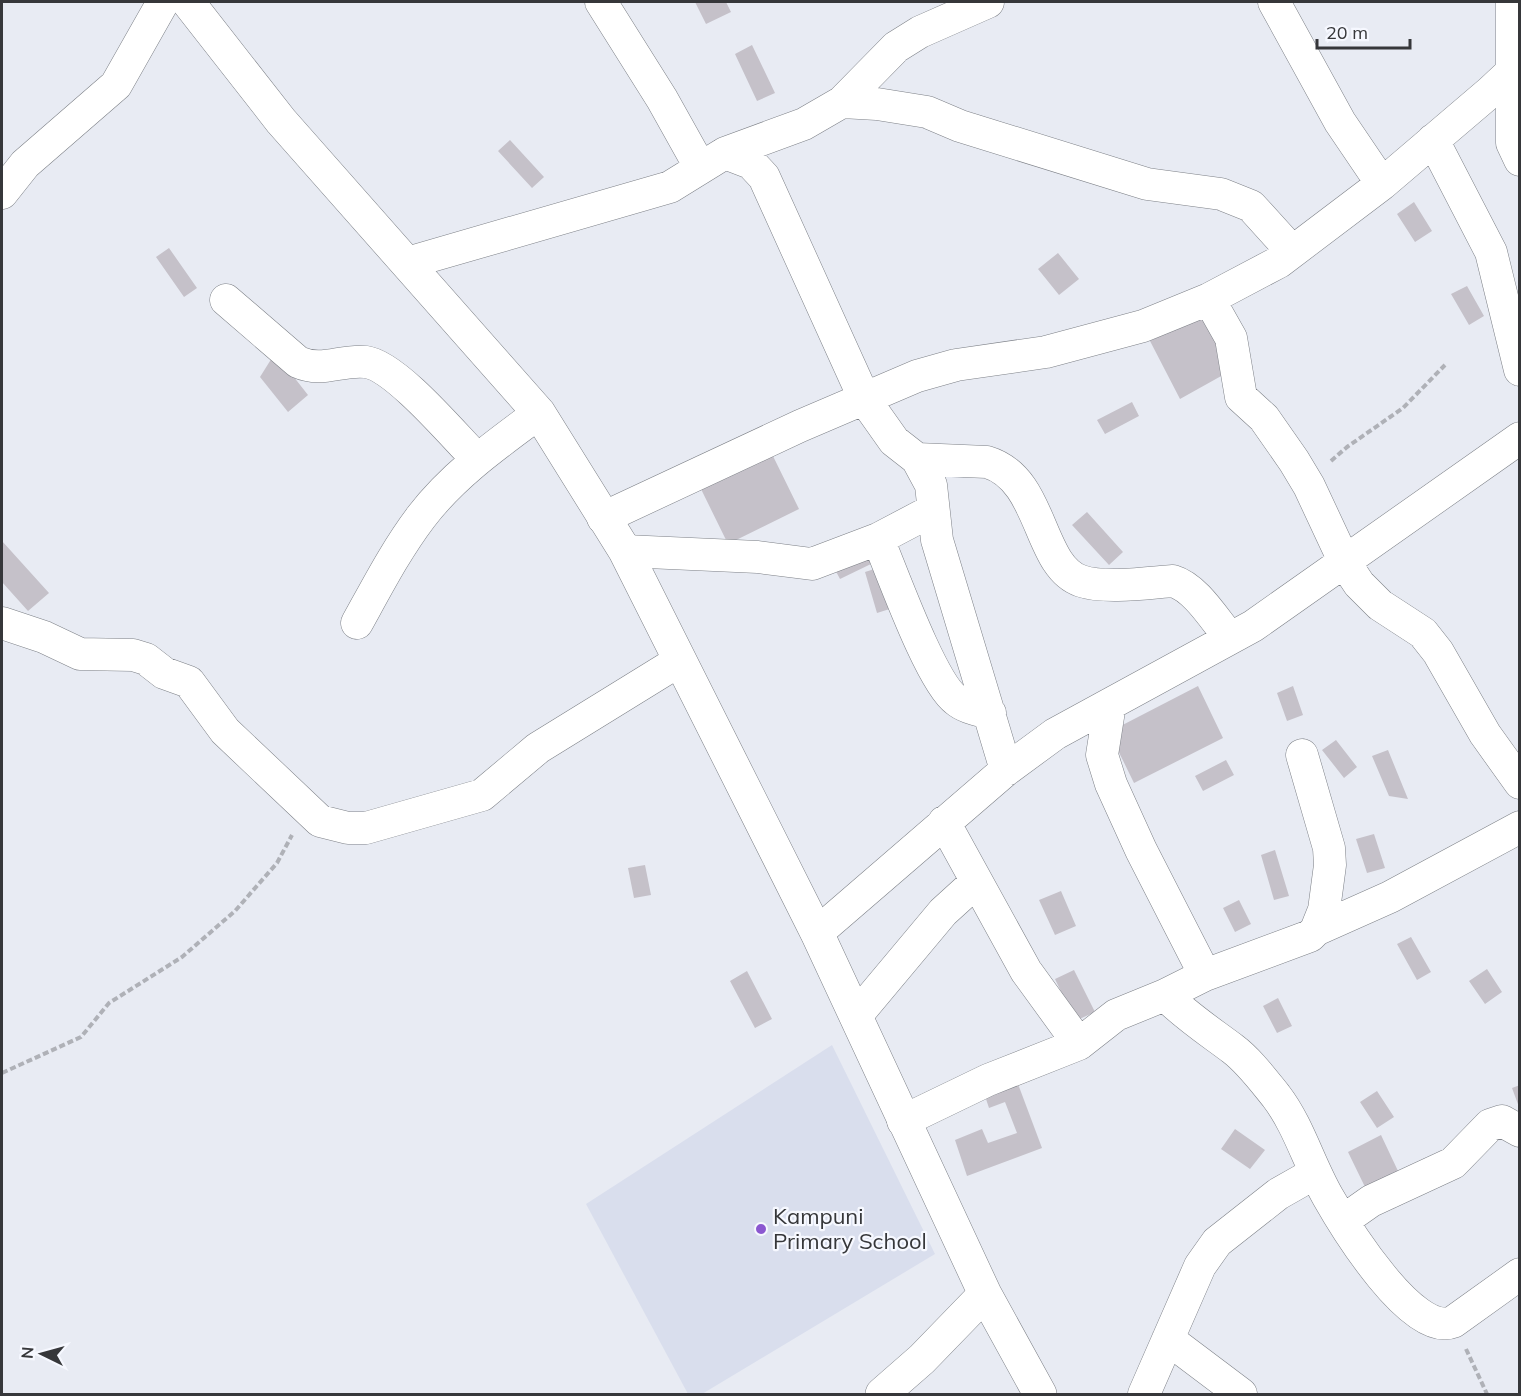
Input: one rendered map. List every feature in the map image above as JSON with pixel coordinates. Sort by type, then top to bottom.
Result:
[{"type":"street","points":[[2,193],[25,164],[116,85],[163,2]]},
{"type":"street","points":[[188,2],[281,121],[539,413],[625,551],[818,933],[985,1294],[1040,1395]]},
{"type":"street","points":[[600,2],[662,99],[713,160],[751,163],[764,177],[865,400],[894,441],[917,459],[931,485],[937,540],[1005,770]]},
{"type":"street","points":[[408,263],[670,187],[713,160],[804,123],[842,102],[904,42],[920,32],[988,2]]},
{"type":"street","points":[[1274,2],[1340,122],[1382,184]]},
{"type":"street","points":[[1512,2],[1517,66],[1511,106],[1512,142],[1520,160]]},
{"type":"street","points":[[603,518],[800,426],[917,376],[956,365],[1046,352],[1143,326],[1209,299],[1279,262],[1291,250],[1382,184],[1490,93],[1517,66]]},
{"type":"street","points":[[842,102],[877,104],[927,112],[971,130],[1147,184],[1221,194],[1251,206],[1291,250]]},
{"type":"street","points":[[1433,140],[1491,252],[1520,370]]},
{"type":"street","points":[[1209,299],[1231,338],[1241,397],[1264,418],[1309,486],[1345,562],[1359,584],[1380,605],[1423,633],[1438,652],[1485,734],[1520,783]]},
{"type":"street","points":[[226,300],[298,362],[309,367],[365,362],[380,367],[415,394],[477,459]]},
{"type":"street","points":[[357,623],[398,551],[423,515],[477,459],[539,413]]},
{"type":"street","points":[[818,933],[1005,770],[1055,734],[1253,626],[1520,438]]},
{"type":"street","points":[[917,459],[987,462],[996,465],[1024,490],[1059,564],[1078,580],[1096,584],[1173,581],[1180,583],[1230,638]]},
{"type":"street","points":[[625,551],[758,557],[812,564],[878,539],[933,510]]},
{"type":"street","points":[[878,539],[918,635],[947,691],[966,706],[990,713]]},
{"type":"street","points":[[2,623],[44,637],[80,654],[133,655],[146,659],[164,673],[189,682],[225,731],[320,821],[348,828],[366,828],[482,795],[538,748],[679,661]]},
{"type":"street","points":[[1110,704],[1102,755],[1111,784],[1141,850],[1205,975]]},
{"type":"street","points":[[1302,755],[1329,848],[1330,865],[1324,910],[1316,930]]},
{"type":"street","points":[[944,822],[1026,971],[1079,1044]]},
{"type":"street","points":[[903,1121],[988,1080],[1079,1044],[1116,1015],[1165,995],[1205,975],[1310,936],[1316,930],[1390,897],[1520,826]]},
{"type":"street","points":[[856,1016],[943,912],[975,882]]},
{"type":"street","points":[[1165,995],[1193,1022],[1234,1050],[1264,1081],[1291,1119],[1315,1173],[1344,1220],[1391,1290],[1422,1317],[1447,1325],[1520,1274]]},
{"type":"street","points":[[1344,1220],[1371,1201],[1453,1163],[1490,1125],[1502,1121],[1520,1131]]},
{"type":"street","points":[[1143,1395],[1200,1266],[1217,1242],[1278,1194],[1315,1173]]},
{"type":"street","points":[[882,1395],[922,1359],[985,1294]]},
{"type":"street","points":[[1168,1339],[1241,1395]]},
{"type":"path","points":[[1309,486],[1347,447],[1403,408],[1445,365]]},
{"type":"path","points":[[2,1073],[81,1037],[109,1004],[182,957],[235,911],[277,863],[293,831],[312,813]]},
{"type":"path","points":[[1453,1322],[1487,1395]]},
{"type":"shaded area","name":"Kampuni Primary School","points":[[832,1045],[935,1254],[702,1394],[688,1394],[586,1204]]},
{"type":"building","points":[[695,2],[726,2],[731,12],[706,24]]},
{"type":"building","points":[[752,45],[775,93],[757,101],[735,54]]},
{"type":"building","points":[[510,140],[544,177],[532,188],[498,151]]},
{"type":"building","points":[[1414,202],[1432,231],[1415,242],[1397,214]]},
{"type":"building","points":[[169,248],[197,288],[184,297],[156,257]]},
{"type":"building","points":[[1058,253],[1079,279],[1059,295],[1038,269]]},
{"type":"building","points":[[1467,286],[1484,316],[1469,325],[1451,294]]},
{"type":"building","points":[[1208,313],[1226,352],[1223,375],[1180,399],[1150,341]]},
{"type":"building","points":[[275,353],[308,395],[288,412],[260,377]]},
{"type":"building","points":[[1132,402],[1139,416],[1105,434],[1097,420]]},
{"type":"building","points":[[771,452],[799,509],[728,544],[700,487]]},
{"type":"building","points":[[1087,512],[1123,552],[1109,565],[1072,525]]},
{"type":"building","points":[[2,541],[49,593],[28,611],[2,582]]},
{"type":"building","points":[[864,545],[873,563],[840,579],[831,562]]},
{"type":"building","points":[[884,566],[896,607],[877,613],[865,572]]},
{"type":"building","points":[[1198,686],[1223,738],[1134,783],[1109,732]]},
{"type":"building","points":[[1293,686],[1303,715],[1287,721],[1277,693]]},
{"type":"building","points":[[1336,740],[1357,767],[1344,778],[1322,750]]},
{"type":"building","points":[[1388,750],[1408,799],[1389,796],[1372,756]]},
{"type":"building","points":[[1226,760],[1234,775],[1203,791],[1195,776]]},
{"type":"building","points":[[1374,834],[1385,868],[1367,873],[1356,839]]},
{"type":"building","points":[[1275,850],[1289,896],[1274,900],[1261,855]]},
{"type":"building","points":[[645,865],[651,895],[634,898],[628,868]]},
{"type":"building","points":[[1061,891],[1076,926],[1055,935],[1039,900]]},
{"type":"building","points":[[1239,900],[1251,924],[1235,932],[1223,908]]},
{"type":"building","points":[[1411,937],[1431,972],[1417,980],[1397,944]]},
{"type":"building","points":[[1487,969],[1502,992],[1485,1004],[1469,981]]},
{"type":"building","points":[[1074,970],[1095,1012],[1075,1021],[1055,979]]},
{"type":"building","points":[[747,971],[772,1019],[755,1028],[730,981]]},
{"type":"building","points":[[1278,998],[1292,1026],[1277,1033],[1263,1006]]},
{"type":"building","points":[[1018,1084],[1042,1148],[967,1176],[955,1140],[982,1129],[988,1143],[1017,1133],[1005,1102],[989,1108],[985,1096]]},
{"type":"building","points":[[1520,1085],[1520,1107],[1519,1107],[1512,1088]]},
{"type":"building","points":[[1377,1091],[1394,1117],[1377,1128],[1360,1102]]},
{"type":"building","points":[[1235,1129],[1265,1150],[1250,1169],[1221,1149]]},
{"type":"building","points":[[1381,1135],[1398,1171],[1365,1187],[1348,1152]]},
{"type":"place","name":"Kampuni Primary School","points":[[761,1229]]}]
